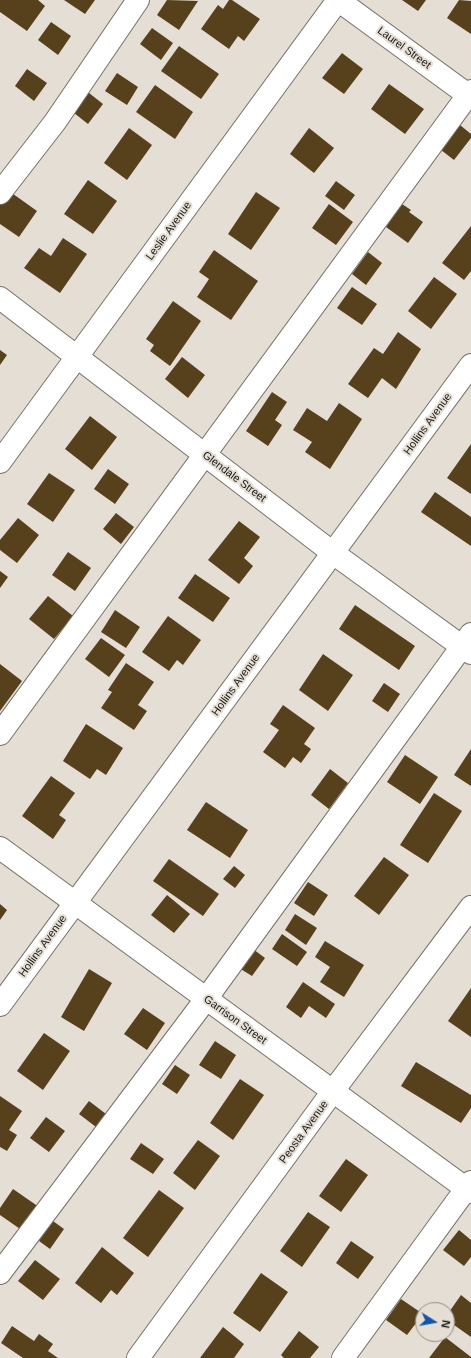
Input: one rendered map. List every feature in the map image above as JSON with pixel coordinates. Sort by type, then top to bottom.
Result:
[{"type":"street","points":[[0,193],[55,122],[138,0]]},
{"type":"street","name":"Laurel Street","points":[[338,0],[470,94]]},
{"type":"street","name":"Leslie Avenue","points":[[0,462],[338,0]]},
{"type":"street","points":[[0,734],[470,94]]},
{"type":"street","name":"Glendale Street","points":[[0,298],[333,553],[468,644]]},
{"type":"street","name":"Hollins Avenue","points":[[0,1005],[471,365]]},
{"type":"street","points":[[0,1273],[468,644]]},
{"type":"street","name":"Garrison Street","points":[[0,848],[333,1091],[469,1187]]},
{"type":"street","name":"Peosta Avenue","points":[[138,1358],[333,1091],[471,907]]},
{"type":"street","points":[[343,1358],[469,1187]]},
{"type":"building","points":[[0,0],[38,0],[45,6],[27,31],[0,12]]},
{"type":"building","points":[[64,0],[95,0],[85,14]]},
{"type":"building","points":[[167,0],[198,1],[179,30],[157,15]]},
{"type":"building","points":[[229,0],[232,0],[260,19],[244,41],[238,36],[229,49],[201,29],[218,5],[223,9]]},
{"type":"building","points":[[402,0],[426,0],[418,11]]},
{"type":"building","points":[[459,0],[471,1],[471,34],[447,18]]},
{"type":"building","points":[[51,22],[71,36],[58,55],[38,40]]},
{"type":"building","points":[[152,28],[173,43],[161,60],[140,44]]},
{"type":"building","points":[[179,46],[219,74],[201,99],[161,71]]},
{"type":"building","points":[[342,53],[363,69],[344,94],[322,78]]},
{"type":"building","points":[[27,69],[47,83],[34,101],[15,86]]},
{"type":"building","points":[[117,73],[138,87],[127,105],[105,91]]},
{"type":"building","points":[[389,84],[424,109],[405,134],[371,109]]},
{"type":"building","points":[[155,85],[193,112],[175,139],[136,112]]},
{"type":"building","points":[[84,89],[103,104],[88,124],[69,109]]},
{"type":"building","points":[[460,125],[471,134],[471,138],[454,160],[441,150]]},
{"type":"building","points":[[129,128],[152,145],[127,180],[104,163]]},
{"type":"building","points":[[309,128],[334,148],[314,173],[290,154]]},
{"type":"building","points":[[88,180],[117,201],[93,234],[64,214]]},
{"type":"building","points":[[336,181],[355,195],[344,210],[325,196]]},
{"type":"building","points":[[9,191],[37,211],[19,237],[0,224],[0,205]]},
{"type":"building","points":[[256,192],[280,208],[251,250],[228,234]]},
{"type":"building","points":[[329,204],[353,222],[336,245],[312,228]]},
{"type":"building","points":[[402,204],[411,210],[409,212],[423,222],[408,243],[386,227]]},
{"type":"building","points":[[471,226],[471,271],[464,280],[442,263]]},
{"type":"building","points":[[63,238],[87,254],[60,293],[24,268],[39,248],[51,256]]},
{"type":"building","points":[[214,250],[258,281],[231,320],[197,297],[209,279],[199,272]]},
{"type":"building","points":[[368,252],[382,263],[366,285],[352,274]]},
{"type":"building","points":[[434,277],[457,294],[431,329],[408,311]]},
{"type":"building","points":[[352,287],[377,304],[362,325],[337,308]]},
{"type":"building","points":[[173,301],[201,321],[170,366],[150,351],[154,345],[146,339]]},
{"type":"building","points":[[398,332],[421,349],[396,389],[382,378],[368,398],[348,384],[374,348],[383,354]]},
{"type":"building","points":[[0,350],[7,355],[0,365]]},
{"type":"building","points":[[182,357],[205,375],[188,398],[165,379]]},
{"type":"building","points":[[272,392],[287,402],[275,420],[282,425],[268,446],[246,431]]},
{"type":"building","points":[[339,403],[362,419],[330,469],[305,452],[312,442],[293,430],[307,408],[327,421]]},
{"type":"building","points":[[90,416],[117,437],[92,470],[65,449]]},
{"type":"building","points":[[471,444],[471,494],[447,478]]},
{"type":"building","points":[[108,469],[129,484],[115,504],[94,489]]},
{"type":"building","points":[[49,473],[75,490],[53,522],[27,504]]},
{"type":"building","points":[[435,492],[471,517],[471,546],[421,512]]},
{"type":"building","points":[[116,513],[134,527],[121,544],[103,529]]},
{"type":"building","points":[[18,518],[39,535],[17,563],[0,550],[0,540]]},
{"type":"building","points":[[239,521],[260,537],[244,558],[253,566],[239,584],[208,560]]},
{"type":"building","points":[[68,552],[91,568],[75,591],[52,575]]},
{"type":"building","points":[[0,571],[8,577],[0,588]]},
{"type":"building","points":[[195,574],[230,598],[213,622],[178,598]]},
{"type":"building","points":[[48,596],[73,616],[54,639],[29,619]]},
{"type":"building","points":[[355,605],[415,646],[399,670],[339,629]]},
{"type":"building","points":[[115,610],[140,627],[126,648],[101,632]]},
{"type":"building","points":[[168,616],[201,640],[183,665],[177,660],[169,671],[142,652]]},
{"type":"building","points":[[101,638],[125,655],[109,677],[85,659]]},
{"type":"building","points":[[323,654],[353,675],[328,711],[299,690]]},
{"type":"building","points":[[126,663],[154,682],[138,705],[147,711],[134,730],[101,708],[112,692],[108,690]]},
{"type":"building","points":[[0,664],[22,681],[0,711]]},
{"type":"building","points":[[384,683],[400,694],[388,712],[372,701]]},
{"type":"building","points":[[283,705],[315,728],[304,744],[311,749],[301,763],[293,757],[285,768],[263,752],[279,730],[270,724]]},
{"type":"building","points":[[86,724],[123,748],[106,775],[97,769],[90,779],[63,761]]},
{"type":"building","points":[[471,749],[471,786],[454,775]]},
{"type":"building","points":[[405,755],[438,777],[420,804],[387,782]]},
{"type":"building","points":[[330,769],[348,783],[329,809],[311,795]]},
{"type":"building","points":[[51,776],[75,793],[59,815],[66,820],[53,839],[22,816]]},
{"type":"building","points":[[434,793],[462,811],[428,863],[400,845]]},
{"type":"building","points":[[206,802],[248,830],[230,858],[187,830]]},
{"type":"building","points":[[384,857],[409,875],[379,915],[354,896]]},
{"type":"building","points":[[169,859],[219,894],[203,916],[153,881]]},
{"type":"building","points":[[234,866],[245,875],[235,888],[223,879]]},
{"type":"building","points":[[308,882],[328,895],[314,916],[294,903]]},
{"type":"building","points":[[167,895],[190,914],[174,933],[151,915]]},
{"type":"building","points":[[0,904],[7,910],[0,920]]},
{"type":"building","points":[[295,914],[317,928],[306,945],[285,930]]},
{"type":"building","points":[[282,934],[307,952],[297,966],[272,949]]},
{"type":"building","points":[[325,941],[364,965],[344,997],[320,982],[330,967],[315,957]]},
{"type":"building","points":[[253,949],[265,958],[252,976],[239,968]]},
{"type":"building","points":[[89,969],[112,983],[84,1031],[61,1017]]},
{"type":"building","points":[[303,982],[335,1004],[326,1018],[309,1006],[301,1018],[286,1007]]},
{"type":"building","points":[[471,988],[471,1037],[448,1021]]},
{"type":"building","points":[[143,1008],[165,1023],[147,1050],[124,1034]]},
{"type":"building","points":[[44,1033],[70,1051],[43,1090],[17,1071]]},
{"type":"building","points":[[215,1041],[236,1055],[221,1079],[199,1065]]},
{"type":"building","points":[[416,1062],[471,1095],[471,1108],[461,1123],[401,1086]]},
{"type":"building","points":[[175,1065],[190,1075],[177,1094],[162,1084]]},
{"type":"building","points":[[240,1079],[264,1095],[233,1140],[210,1123]]},
{"type":"building","points":[[0,1096],[22,1111],[9,1130],[17,1135],[7,1151],[0,1147]]},
{"type":"building","points":[[89,1101],[106,1114],[96,1127],[79,1114]]},
{"type":"building","points":[[46,1117],[65,1131],[49,1152],[30,1138]]},
{"type":"building","points":[[198,1140],[220,1156],[195,1190],[173,1173]]},
{"type":"building","points":[[141,1143],[164,1159],[153,1174],[130,1159]]},
{"type":"building","points":[[346,1159],[368,1175],[341,1212],[319,1196]]},
{"type":"building","points":[[13,1189],[39,1207],[23,1231],[0,1215],[0,1208]]},
{"type":"building","points":[[159,1190],[184,1208],[148,1257],[123,1238]]},
{"type":"building","points":[[308,1212],[330,1227],[302,1267],[280,1251]]},
{"type":"building","points":[[53,1221],[64,1229],[50,1249],[39,1241]]},
{"type":"building","points":[[459,1230],[471,1240],[471,1257],[464,1266],[443,1250]]},
{"type":"building","points":[[351,1241],[374,1257],[358,1279],[336,1263]]},
{"type":"building","points":[[102,1247],[134,1273],[117,1295],[111,1290],[101,1303],[75,1283]]},
{"type":"building","points":[[35,1260],[60,1279],[43,1300],[18,1281]]},
{"type":"building","points":[[261,1273],[288,1292],[260,1332],[233,1313]]},
{"type":"building","points":[[461,1295],[471,1303],[471,1337],[455,1326],[455,1304]]},
{"type":"building","points":[[401,1299],[415,1309],[415,1324],[407,1335],[386,1320]]},
{"type":"building","points":[[12,1326],[34,1341],[39,1334],[53,1344],[48,1351],[58,1358],[23,1358],[1,1343]]},
{"type":"building","points":[[223,1327],[244,1344],[234,1358],[200,1358]]},
{"type":"building","points":[[299,1331],[319,1347],[310,1358],[284,1358],[281,1355]]},
{"type":"building","points":[[441,1342],[452,1342],[471,1357],[471,1358],[429,1358]]}]
